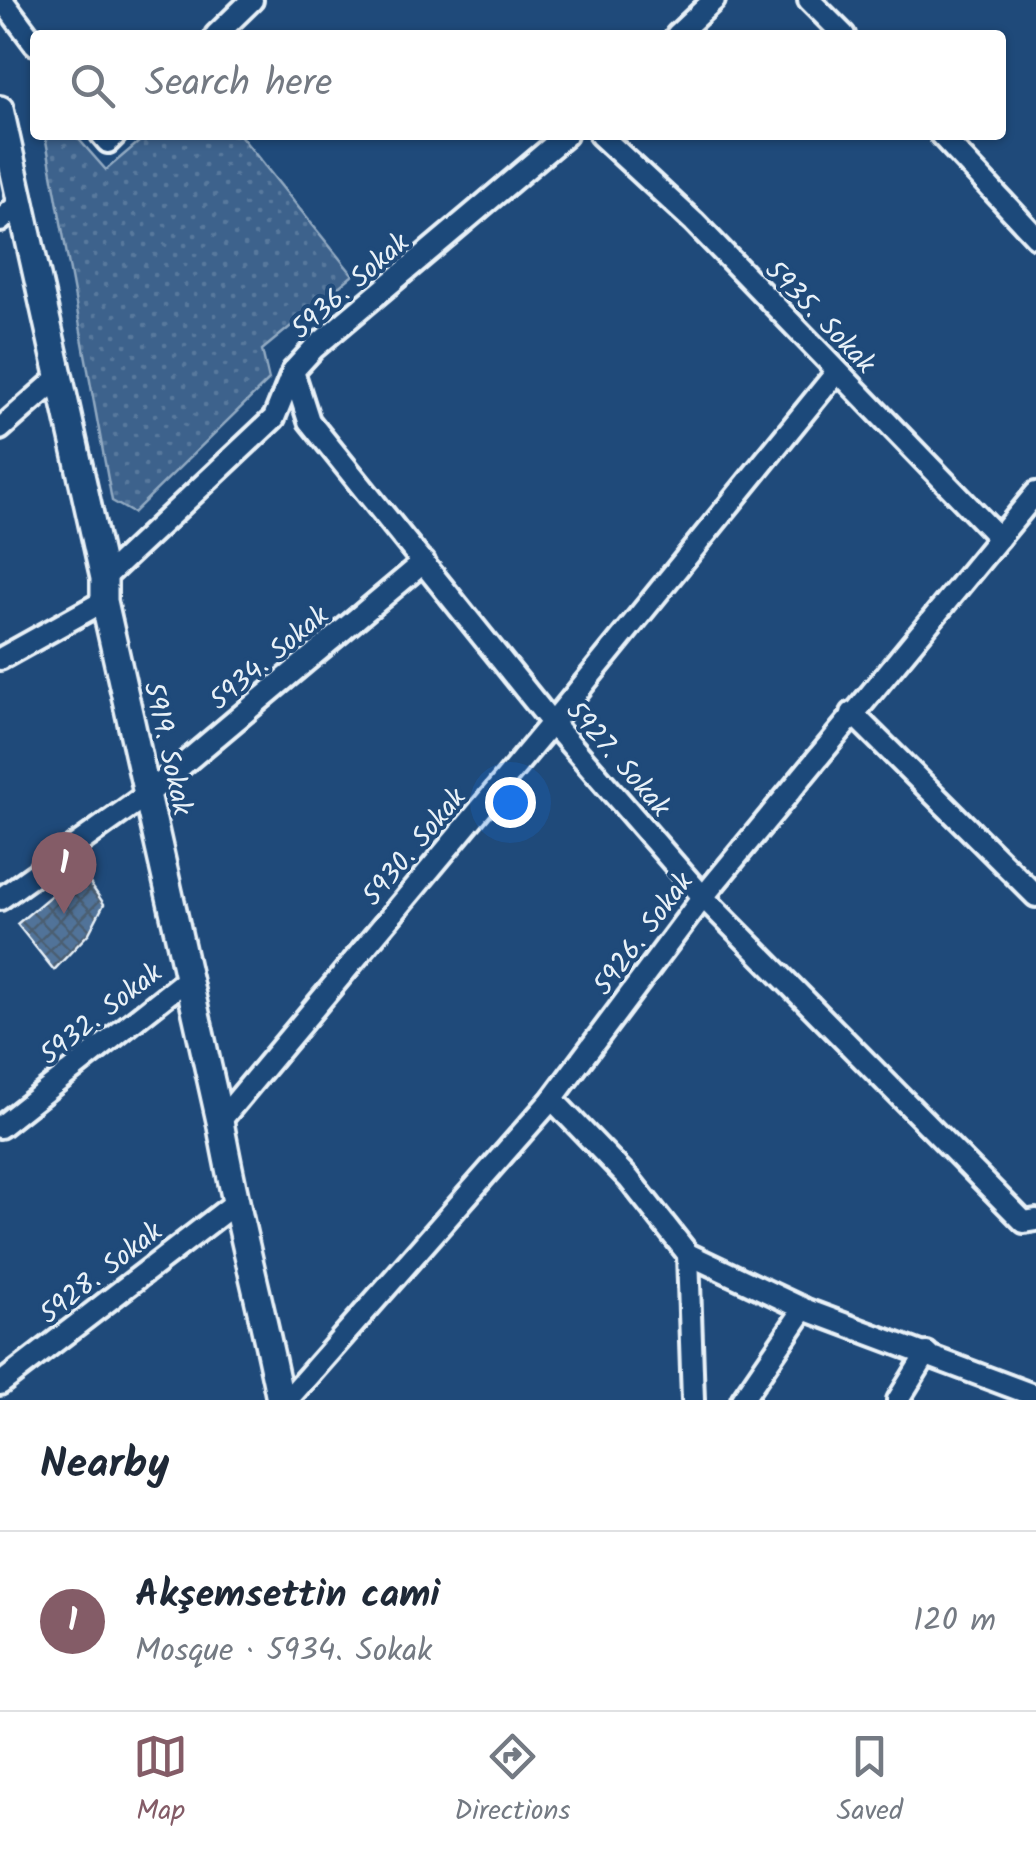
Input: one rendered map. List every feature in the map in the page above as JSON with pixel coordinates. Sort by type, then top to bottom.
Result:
[{"type":"street","points":[[2,0],[30,37]]},
{"type":"street","points":[[221,30],[252,0]]},
{"type":"street","points":[[682,30],[714,0]]},
{"type":"street","points":[[809,0],[839,30]]},
{"type":"street","name":"5919. Sokak","points":[[0,110],[220,1121],[234,1204],[283,1400]]},
{"type":"street","name":"5936. Sokak","points":[[0,659],[104,590],[274,418],[293,372],[314,348],[560,140]]},
{"type":"street","name":"5935. Sokak","points":[[605,140],[694,222],[998,538]]},
{"type":"street","points":[[946,140],[1036,237]]},
{"type":"street","points":[[0,221],[20,203]]},
{"type":"street","name":"5927. Sokak","points":[[293,372],[309,421],[552,723],[702,897],[1024,1222],[1036,1220]]},
{"type":"street","name":"5930. Sokak","points":[[220,1121],[552,723],[836,372]]},
{"type":"street","points":[[0,429],[58,378]]},
{"type":"street","name":"5926. Sokak","points":[[283,1400],[552,1099],[702,897],[1036,493]]},
{"type":"street","name":"5934. Sokak","points":[[0,899],[149,794],[424,562]]},
{"type":"street","points":[[852,713],[1033,886]]},
{"type":"street","name":"5932. Sokak","points":[[0,1127],[187,978]]},
{"type":"street","points":[[552,1099],[629,1180],[688,1254],[804,1309],[1036,1396]]},
{"type":"street","name":"5928. Sokak","points":[[0,1384],[234,1204]]},
{"type":"street","points":[[688,1254],[693,1400]]},
{"type":"street","points":[[742,1400],[804,1309]]},
{"type":"street","points":[[898,1400],[927,1353]]},
{"type":"shaded area","points":[[46,140],[79,140],[106,170],[141,140],[244,140],[353,275],[262,350],[269,380],[133,513],[112,501]]},
{"type":"building","points":[[81,870],[104,904],[89,933],[54,970],[17,924]]},
{"type":"place","name":"Akşemsettin cami","points":[[64,914]]}]
